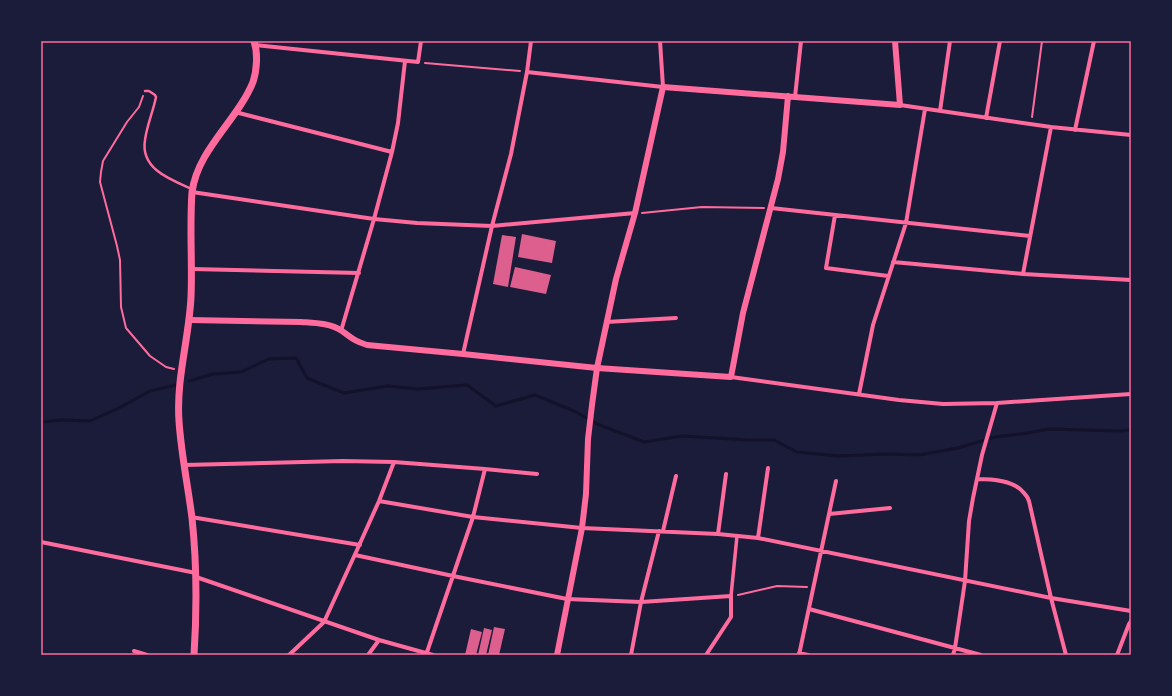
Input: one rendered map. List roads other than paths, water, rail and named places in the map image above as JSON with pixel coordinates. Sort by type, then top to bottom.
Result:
[{"type":"main road","points":[[194,655],[196,575],[192,517],[179,429],[178,410],[191,299],[192,191],[198,171],[206,153],[244,98],[253,81],[256,60],[254,43]]},
{"type":"street","points":[[254,43],[418,62],[421,41]]},
{"type":"street","points":[[464,354],[492,226],[511,154],[532,41]]},
{"type":"street","points":[[556,655],[582,528],[586,494],[588,439],[597,368],[616,279],[635,213],[663,87],[660,41]]},
{"type":"street","points":[[731,377],[743,313],[771,208],[783,152],[801,41]]},
{"type":"street","points":[[895,41],[900,105]]},
{"type":"street","points":[[940,111],[950,41]]},
{"type":"street","points":[[986,118],[1000,41]]},
{"type":"street","points":[[1075,130],[1094,41]]},
{"type":"street","points":[[341,331],[359,273],[392,152],[398,123],[405,61]]},
{"type":"street","points":[[527,72],[663,87],[900,105],[1051,127],[1131,135]]},
{"type":"street","points":[[859,394],[873,325],[906,223],[925,109]]},
{"type":"street","points":[[234,112],[392,152]]},
{"type":"street","points":[[1023,274],[1051,127]]},
{"type":"street","points":[[192,191],[374,219],[417,224],[492,226],[635,213]]},
{"type":"street","points":[[771,208],[1030,236]]},
{"type":"street","points":[[835,215],[826,268],[888,276]]},
{"type":"street","points":[[893,262],[1023,274],[1131,280]]},
{"type":"street","points":[[192,269],[359,273]]},
{"type":"street","points":[[606,322],[676,318]]},
{"type":"street","points":[[189,320],[317,323],[330,326],[341,331],[357,342],[367,345],[597,368],[731,377],[899,400],[943,404],[997,403],[1131,394]]},
{"type":"street","points":[[953,655],[956,648],[965,581],[969,521],[976,479],[997,403]]},
{"type":"street","points":[[184,465],[343,461],[394,462],[485,468],[537,474]]},
{"type":"street","points":[[288,655],[324,622],[360,545],[394,462]]},
{"type":"street","points":[[426,654],[473,517],[485,468]]},
{"type":"street","points":[[758,538],[768,468]]},
{"type":"street","points":[[718,534],[726,474]]},
{"type":"street","points":[[631,655],[641,602],[676,476]]},
{"type":"street","points":[[976,479],[1012,484],[1023,491],[1029,501],[1051,598],[1066,655]]},
{"type":"street","points":[[808,655],[799,654],[836,482]]},
{"type":"street","points":[[379,501],[473,517],[582,528],[718,534],[758,538],[1051,598],[1131,611]]},
{"type":"street","points":[[829,514],[890,508]]},
{"type":"street","points":[[192,517],[360,545]]},
{"type":"street","points":[[706,655],[731,617],[731,596],[737,536]]},
{"type":"street","points":[[41,542],[196,575],[324,622],[378,640],[433,655]]},
{"type":"street","points":[[355,555],[567,598],[641,602],[731,596]]},
{"type":"street","points":[[809,609],[981,655]]},
{"type":"street","points":[[1117,655],[1131,621]]},
{"type":"street","points":[[368,655],[378,640]]},
{"type":"street","points":[[134,650],[147,655]]},
{"type":"lane","points":[[145,92],[148,91],[155,95],[156,98],[144,141],[144,151],[148,160],[153,168],[169,179],[192,191]]},
{"type":"waterway","points":[[189,381],[213,374],[241,372],[269,359],[296,358],[307,378],[344,393],[387,386],[418,389],[467,385],[496,406],[535,395],[574,411],[597,424],[644,442],[682,436],[774,440],[797,452],[838,456],[888,454],[919,455],[958,448],[995,437],[1049,429],[1131,430]]},
{"type":"waterway","points":[[41,422],[62,420],[90,421],[119,408],[150,391],[176,385]]}]
